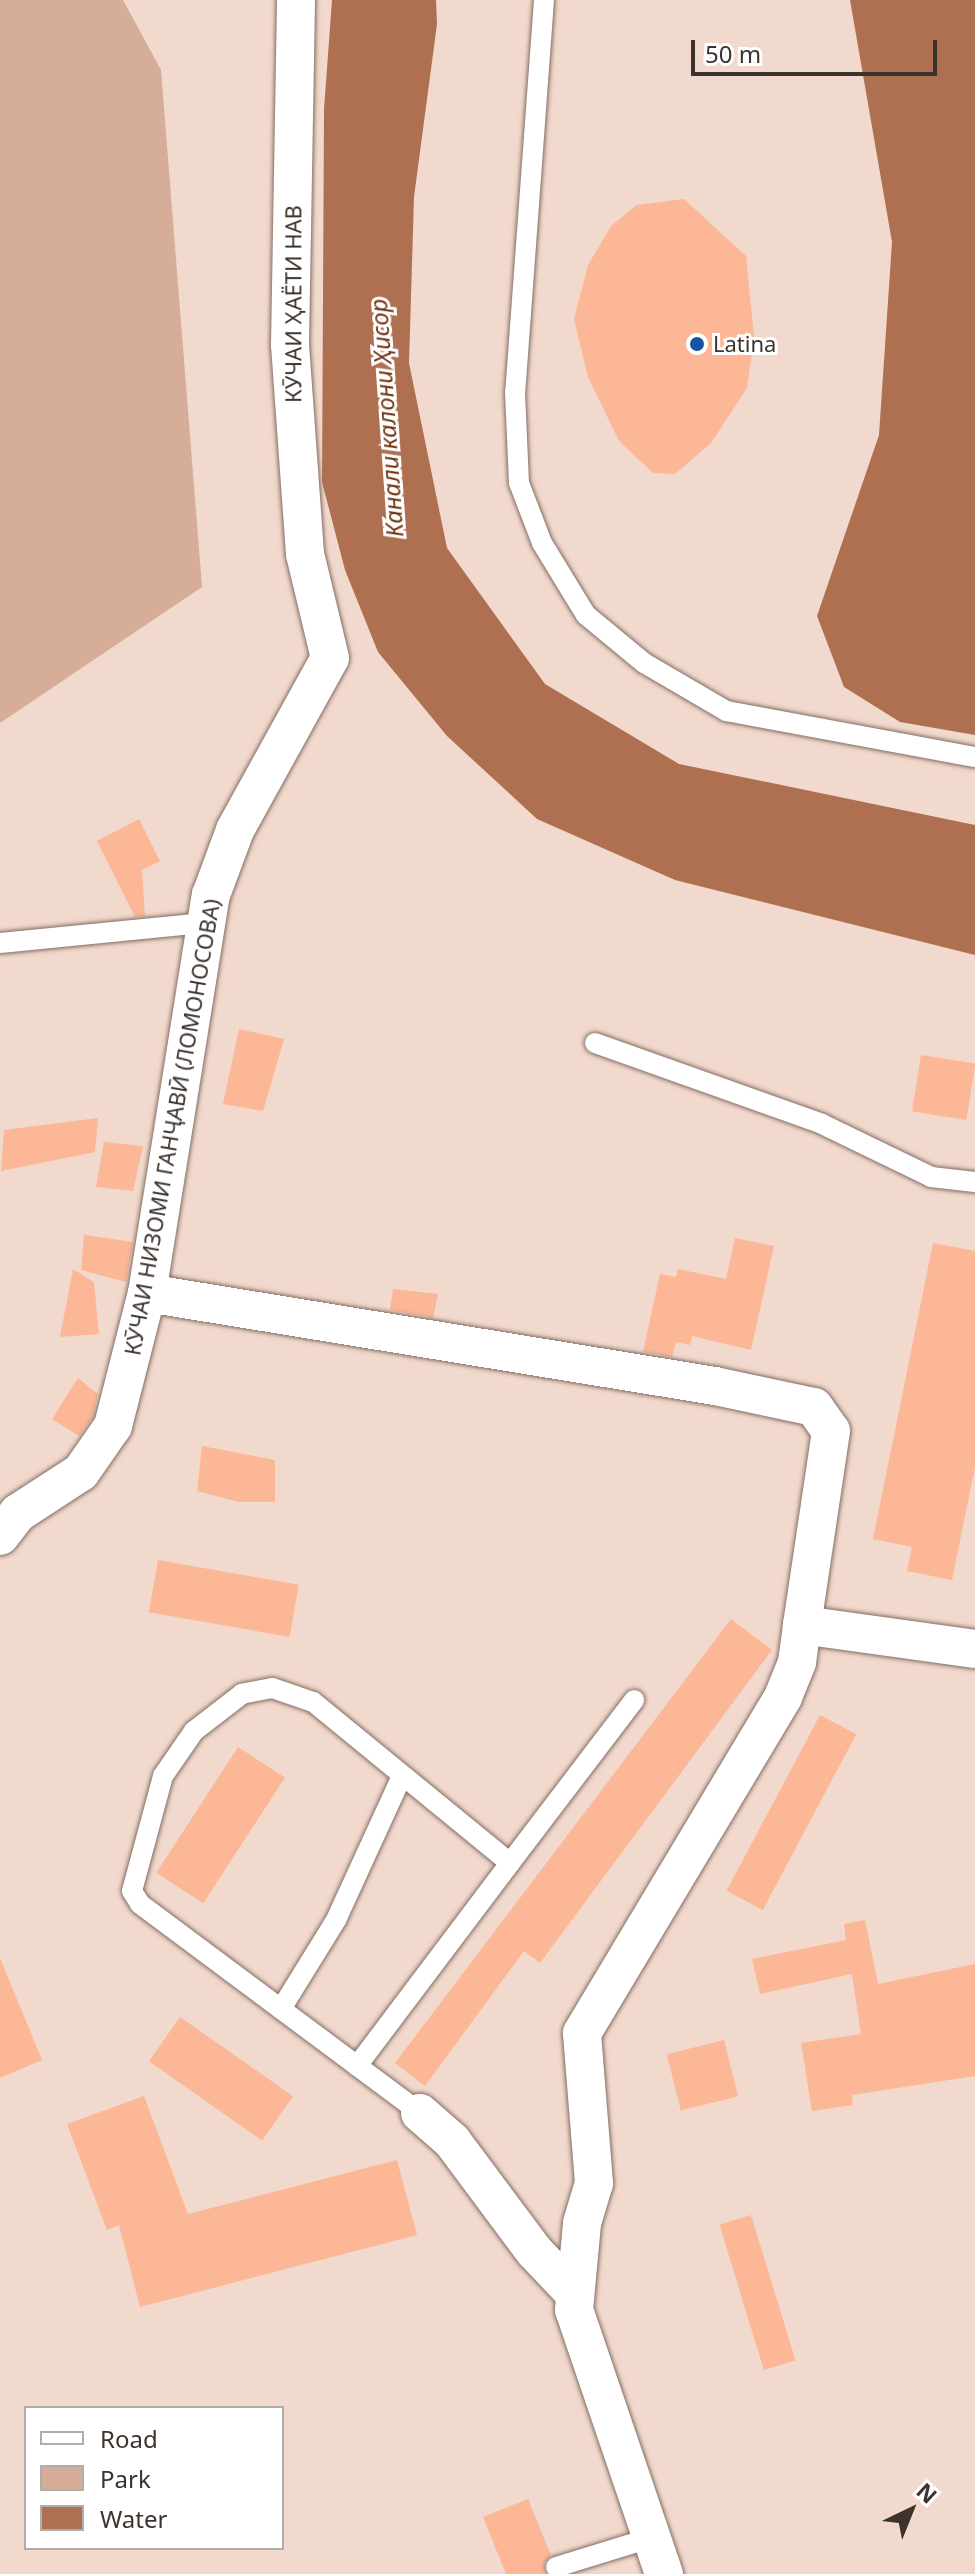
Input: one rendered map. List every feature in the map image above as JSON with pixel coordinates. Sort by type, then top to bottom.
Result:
[{"type":"street","name":"КӮЧАИ ҲАЁТИ НАВ","points":[[266,773],[330,658],[313,607],[299,498],[290,345],[296,0]]},
{"type":"street","name":"КӮЧАИ НИЗОМИ ГАНҶАВӢ (ЛОМОНОСОВА)","points":[[0,1536],[18,1513],[81,1472],[113,1426],[147,1293],[205,923],[222,860],[266,773]]},
{"type":"street","points":[[147,1293],[715,1386],[814,1407],[831,1431],[797,1662],[783,1697],[582,2033],[594,2183],[573,2292],[580,2334],[664,2574]]},
{"type":"street","points":[[802,1625],[975,1649]]},
{"type":"street","points":[[420,2113],[452,2141],[534,2251],[573,2292]]},
{"type":"lane","points":[[544,0],[515,392],[519,483],[542,543],[586,615],[644,663],[726,711],[975,757]]},
{"type":"lane","points":[[0,943],[205,923]]},
{"type":"lane","points":[[595,1043],[810,1120],[931,1177],[975,1182]]},
{"type":"lane","points":[[420,2113],[140,1904],[132,1891],[163,1776],[194,1731],[242,1694],[272,1688],[313,1702],[510,1863]]},
{"type":"lane","points":[[357,2066],[634,1700]]},
{"type":"lane","points":[[281,2009],[336,1920],[402,1776]]},
{"type":"lane","points":[[556,2567],[650,2538]]},
{"type":"green space","points":[[0,0],[123,0],[161,70],[202,587],[0,723]]},
{"type":"water","name":"Канали калони Ҳисор","points":[[332,0],[436,0],[437,24],[414,197],[409,363],[447,548],[545,684],[679,764],[975,825],[975,955],[675,880],[537,819],[447,736],[378,652],[345,570],[322,482],[324,109]]},
{"type":"water","points":[[850,0],[975,0],[975,735],[900,722],[844,687],[817,616],[879,435],[892,242]]},
{"type":"building","points":[[684,199],[746,256],[754,338],[747,388],[711,443],[675,474],[653,473],[619,441],[588,377],[574,319],[588,265],[611,226],[637,205]]},
{"type":"building","points":[[139,819],[160,861],[142,870],[145,916],[135,917],[97,841]]},
{"type":"building","points":[[239,1029],[284,1039],[263,1111],[223,1104]]},
{"type":"building","points":[[921,1055],[975,1064],[966,1120],[912,1111]]},
{"type":"building","points":[[98,1118],[95,1152],[1,1171],[4,1130]]},
{"type":"building","points":[[104,1142],[143,1146],[133,1191],[96,1187]]},
{"type":"building","points":[[84,1235],[133,1242],[126,1282],[81,1270]]},
{"type":"building","points":[[735,1238],[774,1246],[751,1350],[692,1336],[690,1345],[676,1342],[672,1357],[643,1352],[660,1274],[676,1277],[678,1269],[726,1279]]},
{"type":"building","points":[[933,1243],[975,1251],[975,1467],[952,1580],[907,1571],[912,1547],[873,1539]]},
{"type":"building","points":[[73,1269],[94,1282],[99,1334],[60,1337]]},
{"type":"building","points":[[393,1289],[438,1294],[433,1318],[390,1310]]},
{"type":"building","points":[[78,1378],[98,1394],[93,1417],[79,1436],[52,1419]]},
{"type":"building","points":[[202,1446],[275,1460],[275,1502],[239,1502],[197,1491]]},
{"type":"building","points":[[158,1560],[299,1585],[290,1637],[149,1612]]},
{"type":"building","points":[[731,1619],[772,1650],[540,1963],[524,1951],[425,2086],[395,2063]]},
{"type":"building","points":[[820,1715],[856,1734],[763,1910],[727,1891]]},
{"type":"building","points":[[238,1747],[285,1777],[203,1903],[156,1873]]},
{"type":"building","points":[[865,1920],[878,1984],[975,1964],[975,2076],[852,2095],[853,2105],[812,2111],[801,2043],[861,2034],[852,1974],[760,1994],[752,1959],[846,1940],[844,1924]]},
{"type":"building","points":[[0,1958],[42,2060],[0,2078]]},
{"type":"building","points":[[180,2017],[293,2096],[262,2140],[149,2061]]},
{"type":"building","points":[[724,2040],[738,2096],[681,2111],[667,2054]]},
{"type":"building","points":[[144,2096],[188,2214],[397,2160],[417,2235],[140,2307],[119,2225],[107,2230],[67,2124]]},
{"type":"building","points":[[751,2215],[795,2360],[764,2370],[719,2225]]},
{"type":"building","points":[[528,2499],[551,2555],[544,2563],[545,2574],[506,2574],[483,2517]]},
{"type":"place","name":"Latina","points":[[697,344]]}]
